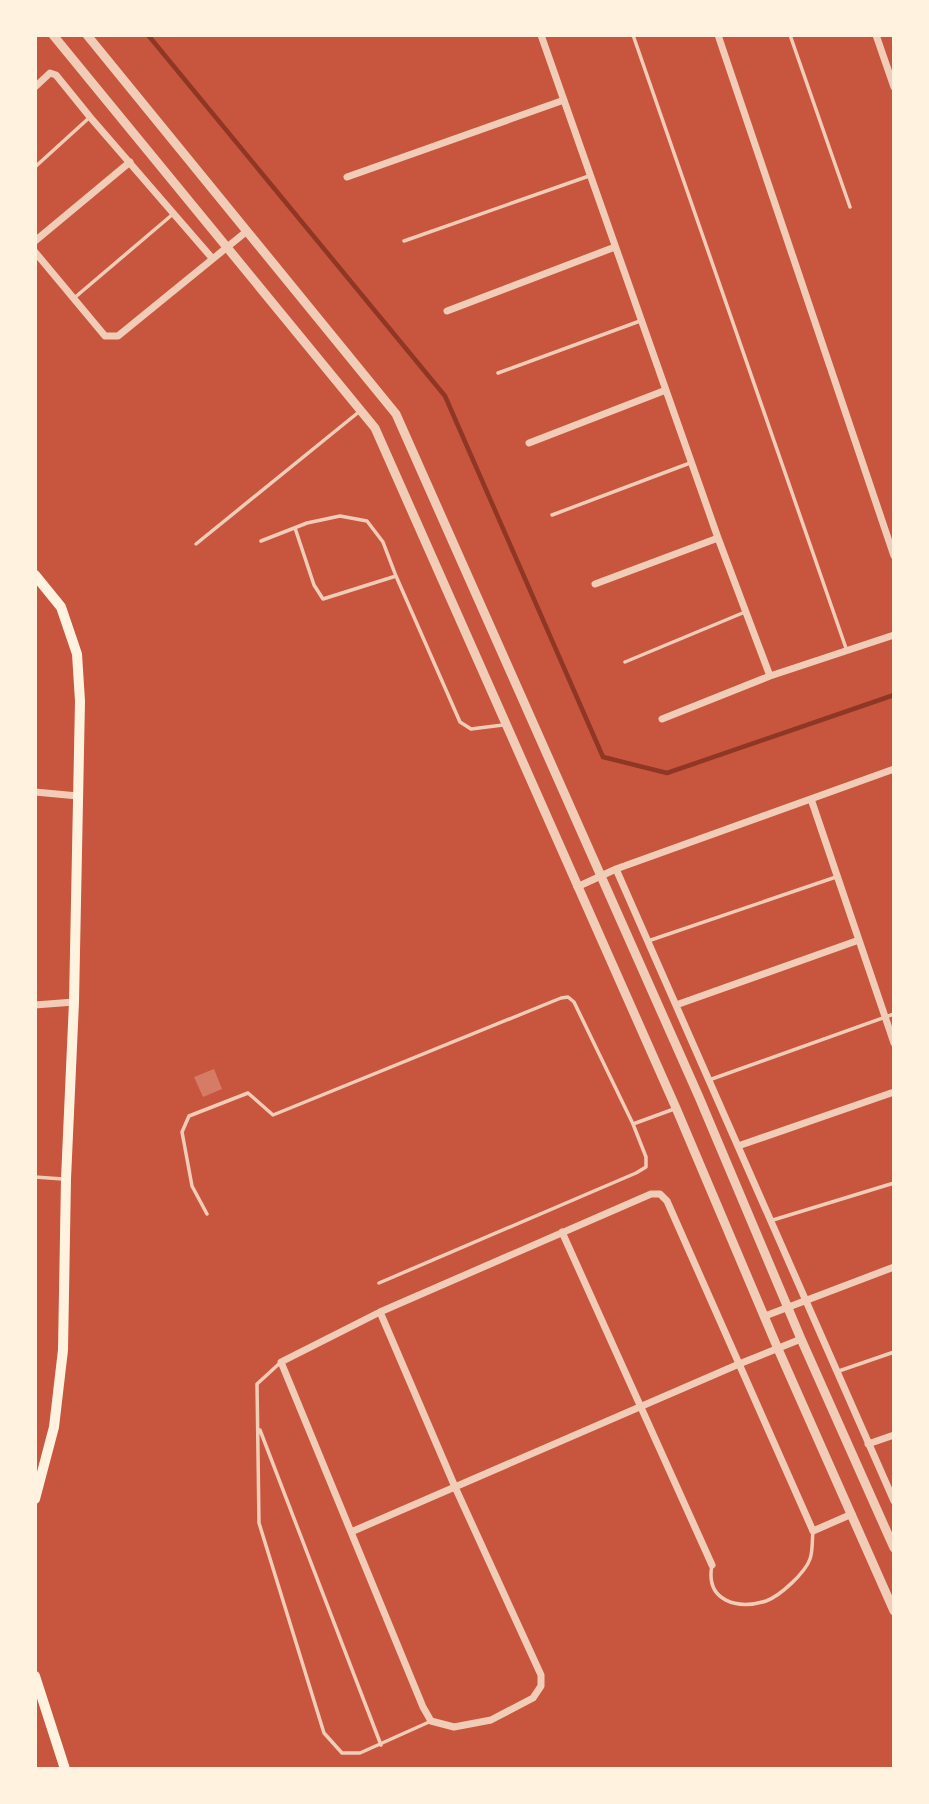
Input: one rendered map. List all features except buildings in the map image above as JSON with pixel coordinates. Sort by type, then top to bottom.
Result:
[{"type":"main road","points":[[35,575],[61,607],[77,654],[80,701],[63,1350],[54,1427],[35,1499]]},
{"type":"main road","points":[[35,1676],[65,1769]]},
{"type":"street","points":[[53,35],[375,428],[676,1108],[778,1349],[894,1611]]},
{"type":"street","points":[[87,35],[396,414],[699,1097],[801,1339],[894,1548]]},
{"type":"street","points":[[541,35],[718,538],[770,676]]},
{"type":"street","points":[[718,35],[894,556]]},
{"type":"street","points":[[876,35],[894,87]]},
{"type":"street","points":[[35,87],[50,73],[56,75],[212,258]]},
{"type":"street","points":[[347,177],[564,100]]},
{"type":"street","points":[[35,241],[130,162]]},
{"type":"street","points":[[35,252],[105,336],[111,338],[118,336],[247,231]]},
{"type":"street","points":[[447,311],[615,247]]},
{"type":"street","points":[[529,443],[666,390]]},
{"type":"street","points":[[595,584],[718,538]]},
{"type":"street","points":[[662,719],[770,676],[894,635]]},
{"type":"street","points":[[577,887],[616,869],[894,769]]},
{"type":"street","points":[[35,792],[78,796]]},
{"type":"street","points":[[811,799],[894,1043]]},
{"type":"street","points":[[616,869],[894,1501]]},
{"type":"street","points":[[676,1005],[859,940]]},
{"type":"street","points":[[35,1005],[74,1002]]},
{"type":"street","points":[[738,1146],[894,1092]]},
{"type":"street","points":[[380,1312],[455,1487],[541,1675],[541,1686],[533,1698],[491,1720],[454,1727],[431,1721],[281,1362],[380,1312],[650,1194],[660,1194],[667,1201],[813,1531],[852,1514]]},
{"type":"street","points":[[562,1233],[712,1565]]},
{"type":"street","points":[[765,1316],[894,1267]]},
{"type":"street","points":[[351,1532],[801,1339]]},
{"type":"street","points":[[868,1444],[894,1435]]},
{"type":"lane","points":[[633,35],[848,652]]},
{"type":"lane","points":[[790,35],[850,207]]},
{"type":"lane","points":[[35,167],[90,117]]},
{"type":"lane","points":[[404,241],[591,175]]},
{"type":"lane","points":[[73,299],[173,214]]},
{"type":"lane","points":[[498,373],[642,321]]},
{"type":"lane","points":[[196,544],[361,410]]},
{"type":"lane","points":[[552,515],[692,463]]},
{"type":"lane","points":[[261,541],[295,527],[340,516],[367,520],[383,542],[460,722],[471,729],[505,724]]},
{"type":"lane","points":[[295,527],[314,585],[323,598],[396,576]]},
{"type":"lane","points":[[625,662],[746,612]]},
{"type":"lane","points":[[648,941],[838,876]]},
{"type":"lane","points":[[207,1214],[192,1186],[182,1132],[190,1116],[248,1093],[273,1115],[568,997],[574,1002],[633,1124],[646,1157],[646,1167],[379,1283]]},
{"type":"lane","points":[[709,1080],[894,1014]]},
{"type":"lane","points":[[633,1124],[676,1108]]},
{"type":"lane","points":[[35,1177],[66,1179]]},
{"type":"lane","points":[[771,1221],[894,1183]]},
{"type":"lane","points":[[836,1372],[894,1352]]},
{"type":"lane","points":[[281,1362],[257,1384],[259,1523],[324,1733],[342,1753],[360,1753],[431,1721]]},
{"type":"lane","points":[[258,1426],[381,1745]]},
{"type":"lane","points":[[712,1565],[710,1581],[719,1596],[731,1604],[767,1601],[796,1578],[810,1559],[813,1531]]},
{"type":"waterway","points":[[148,35],[445,396],[603,757],[667,773],[894,695]]}]
